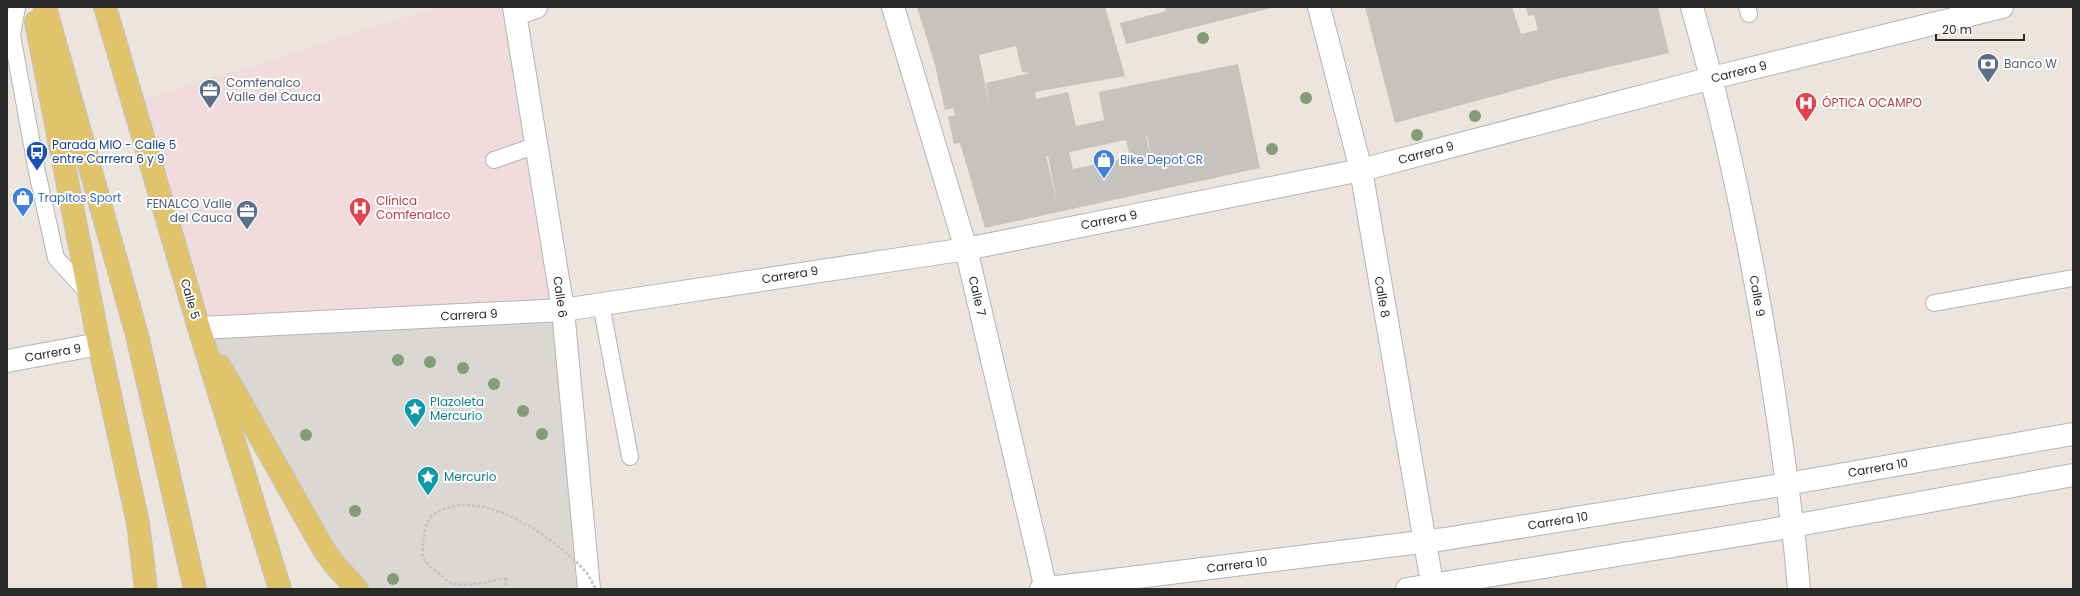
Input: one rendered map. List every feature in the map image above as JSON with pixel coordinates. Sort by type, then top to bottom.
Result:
[{"type":"main road","points":[[33,7],[99,344],[138,523],[146,589]]},
{"type":"main road","points":[[45,7],[137,335],[195,589]]},
{"type":"main road","name":"Calle 5","points":[[105,7],[199,328],[280,589]]},
{"type":"main road","points":[[199,328],[324,550],[335,565],[357,589]]},
{"type":"street","points":[[515,10],[536,7]]},
{"type":"street","name":"Calle 7","points":[[893,7],[966,249],[1046,589]]},
{"type":"street","name":"Calle 8","points":[[1319,7],[1361,170],[1433,587]]},
{"type":"street","name":"Calle 9","points":[[1692,7],[1712,78],[1746,235],[1771,373],[1793,526],[1799,589]]},
{"type":"street","name":"Carrera 9","points":[[199,328],[563,310],[966,249],[1361,170],[1712,78],[2002,7]]},
{"type":"street","name":"Calle 6","points":[[515,10],[563,310],[588,589]]},
{"type":"street","name":"Carrera 9","points":[[7,361],[99,344]]},
{"type":"street","name":"Carrera 10","points":[[1041,589],[1425,542],[1787,484],[2073,434]]},
{"type":"street","points":[[1407,589],[1433,587],[1793,526],[2073,475]]},
{"type":"lane","points":[[17,7],[12,35],[37,172],[56,258],[89,294]]},
{"type":"lane","points":[[494,160],[537,145]]},
{"type":"lane","points":[[1934,303],[2073,278]]},
{"type":"lane","points":[[601,304],[630,457]]},
{"type":"path","points":[[506,589],[506,578],[472,584],[450,582],[432,569],[423,556],[424,533],[426,525],[433,514],[456,505],[477,505],[520,522],[544,534],[565,551],[586,572],[596,589]]},
{"type":"shaded area","name":"Clínica Comfenalco","points":[[437,7],[514,7],[563,310],[199,328],[133,103]]},
{"type":"shaded area","name":"Plazoleta Mercurio","points":[[563,310],[589,589],[357,589],[199,328]]},
{"type":"building","points":[[917,7],[1105,7],[1125,76],[1035,92],[1036,99],[1068,92],[1076,126],[1104,120],[1099,92],[1238,64],[1260,168],[985,228],[960,143],[954,144],[948,117],[955,115],[953,108],[945,110],[935,65]],"holes":[[[1016,46],[1022,72],[1030,73],[986,83],[990,106],[979,55]],[[1147,135],[1153,169],[1146,136]],[[1126,140],[1130,157],[1073,169],[1069,152]],[[1046,156],[1048,156],[1057,202]]]},
{"type":"building","points":[[1165,7],[1271,8],[1126,44],[1120,23],[1166,11]]},
{"type":"building","points":[[1365,7],[1512,7],[1521,34],[1538,30],[1534,15],[1528,16],[1526,7],[1658,7],[1669,53],[1557,79],[1395,123]]},
{"type":"place","name":"Banco W","points":[[1988,84]]},
{"type":"place","name":"Comfenalco Valle del Cauca","points":[[210,110]]},
{"type":"place","name":"ÓPTICA OCAMPO","points":[[1806,122]]},
{"type":"place","name":"Parada MIO - Calle 5 entre Carrera 6 y 9","points":[[37,172]]},
{"type":"place","name":"Bike Depot CR","points":[[1104,180]]},
{"type":"place","name":"Trapitos Sport","points":[[23,218]]},
{"type":"place","name":"Clínica Comfenalco","points":[[360,228]]},
{"type":"place","name":"FENALCO Valle del Cauca","points":[[247,230]]},
{"type":"place","name":"Plazoleta Mercurio","points":[[415,428]]},
{"type":"place","name":"Mercurio","points":[[428,496]]}]
